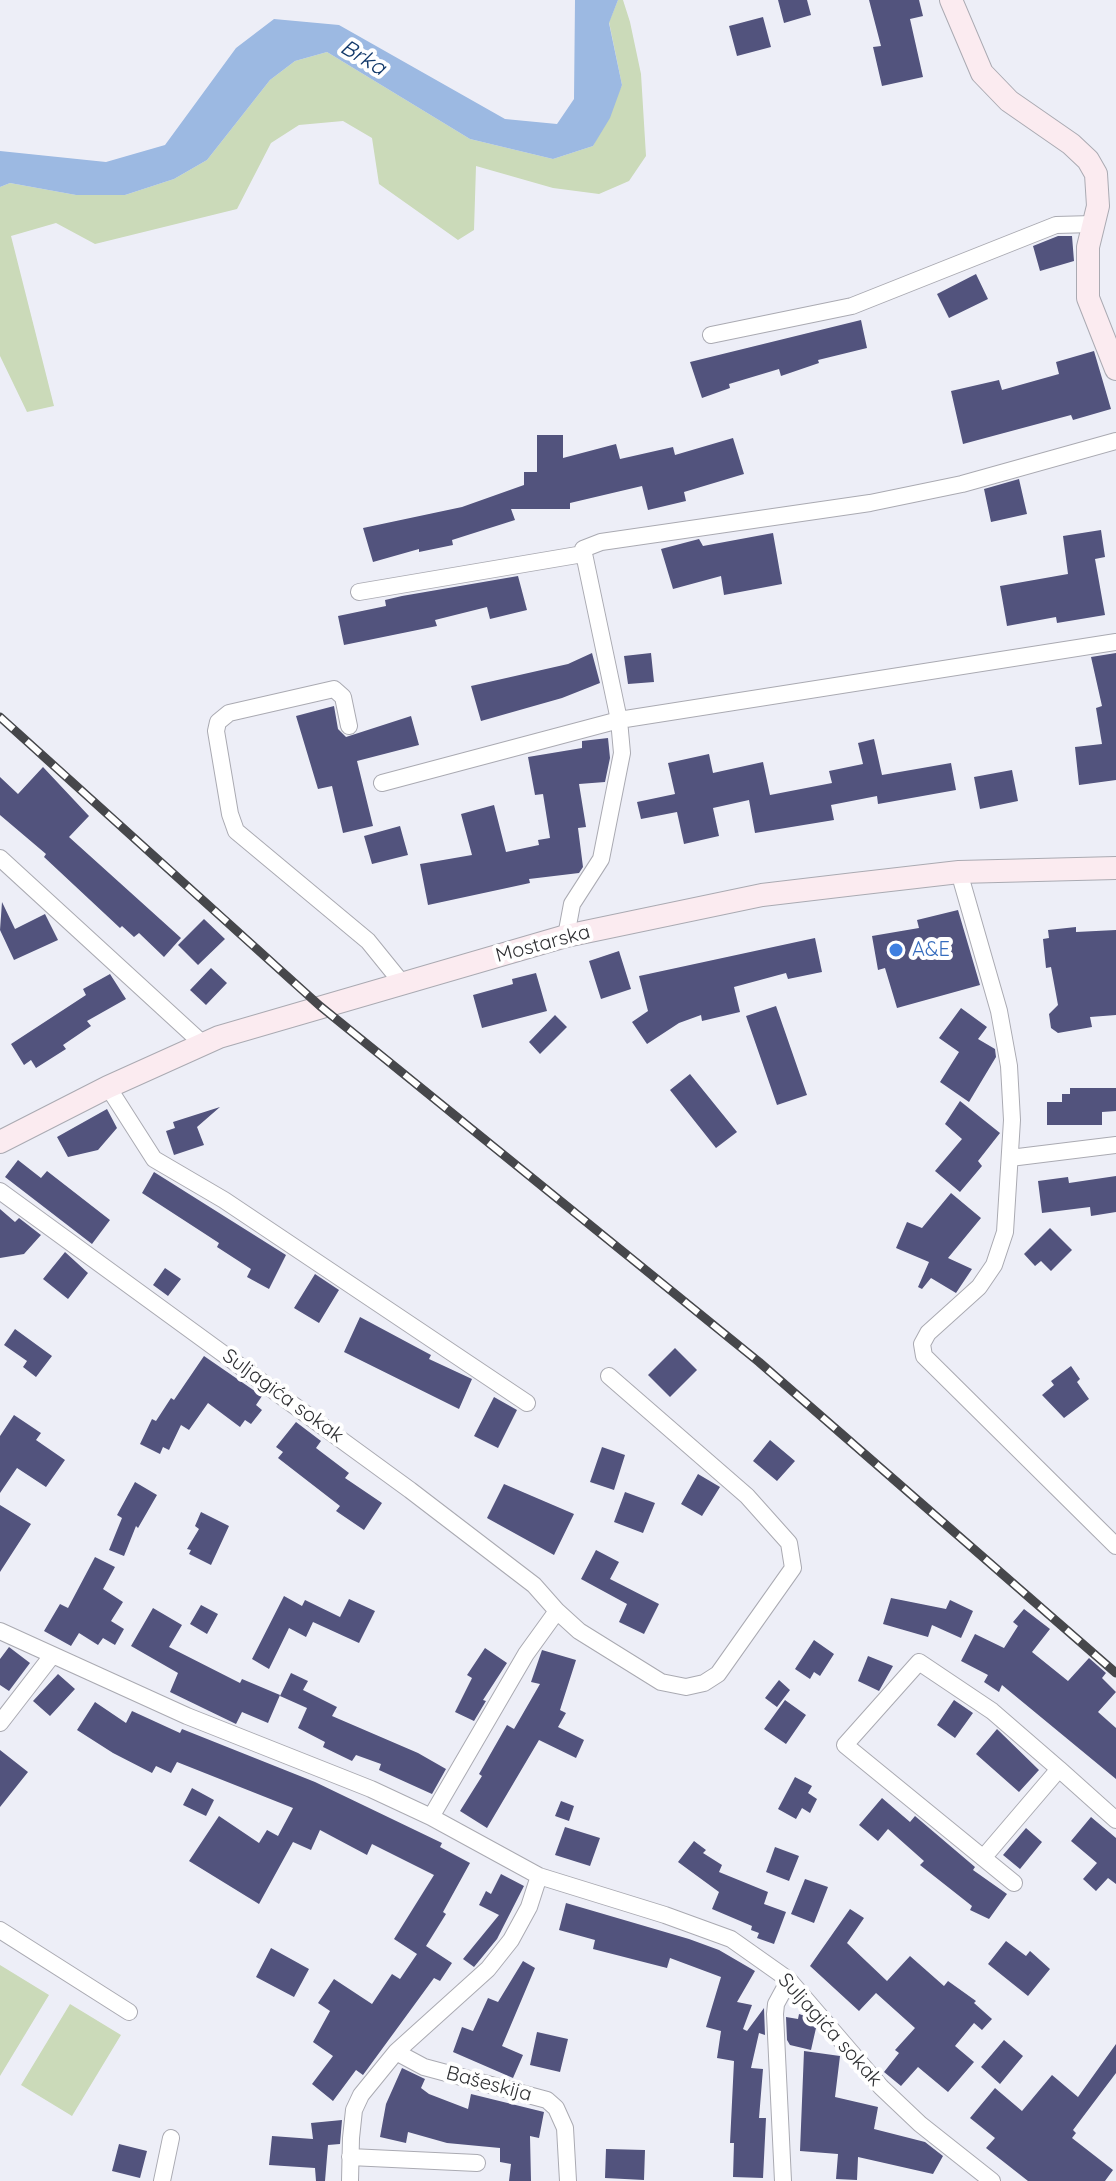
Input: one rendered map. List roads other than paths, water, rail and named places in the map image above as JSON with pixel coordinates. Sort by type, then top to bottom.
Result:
[{"type":"main road","points":[[951,0],[982,73],[1009,101],[1088,160],[1099,187],[1088,247],[1088,298],[1116,369]]},
{"type":"main road","name":"Mostarska","points":[[0,1142],[108,1087],[203,1044],[284,1016],[566,936],[762,895],[959,872],[1116,868]]},
{"type":"street","points":[[711,335],[852,306],[1056,225],[1093,224]]},
{"type":"street","points":[[566,936],[572,904],[601,859],[622,753],[619,720],[583,549],[601,542],[870,503],[962,484],[1116,441]]},
{"type":"street","points":[[359,592],[583,554]]},
{"type":"street","points":[[382,783],[619,720],[1116,642]]},
{"type":"street","points":[[349,726],[343,697],[334,689],[229,713],[218,722],[216,731],[230,814],[236,831],[368,941],[402,983]]},
{"type":"street","points":[[0,858],[203,1044]]},
{"type":"street","points":[[959,872],[999,1011],[1009,1066],[1010,1158],[1001,1249],[979,1287],[928,1333],[922,1344],[924,1356],[1116,1546]]},
{"type":"street","points":[[108,1087],[154,1159],[236,1208],[527,1403]]},
{"type":"street","points":[[1010,1158],[1116,1145]]},
{"type":"street","name":"Suljagića sokak","points":[[0,1191],[410,1490],[534,1585],[579,1631],[661,1682],[686,1687],[704,1683],[718,1674],[793,1568],[789,1543],[747,1496],[609,1376]]},
{"type":"street","points":[[431,1817],[526,1654],[557,1611]]},
{"type":"street","name":"Suljagića sokak","points":[[0,1631],[51,1657],[431,1817],[539,1876],[731,1939],[789,1980],[881,2087],[920,2124],[992,2181]]},
{"type":"street","points":[[0,1723],[51,1657]]},
{"type":"street","points":[[1014,1883],[845,1745],[919,1662],[992,1711],[1116,1820]]},
{"type":"street","points":[[983,1858],[1059,1769]]},
{"type":"street","points":[[350,2181],[354,2110],[366,2088],[396,2052],[488,1969],[511,1940],[529,1907],[539,1876]]},
{"type":"street","points":[[0,1930],[129,2012]]},
{"type":"street","points":[[783,2181],[775,2014],[776,2004],[789,1980]]},
{"type":"street","name":"Bašeskija","points":[[396,2052],[424,2067],[547,2100],[556,2108],[565,2128],[568,2181]]},
{"type":"street","points":[[162,2181],[171,2138]]},
{"type":"street","points":[[350,2157],[477,2163]]},
{"type":"water","name":"Brka","points":[[575,0],[618,0],[609,23],[622,85],[610,118],[593,146],[553,159],[470,139],[327,52],[295,61],[270,80],[207,160],[174,179],[125,195],[76,195],[10,183],[0,187],[0,151],[106,162],[165,145],[236,48],[274,19],[339,25],[505,119],[557,124],[574,99]]},
{"type":"railway","points":[[0,717],[320,1006],[759,1362],[1116,1673]]},
{"type":"place","name":"A&E","points":[[896,950]]}]
